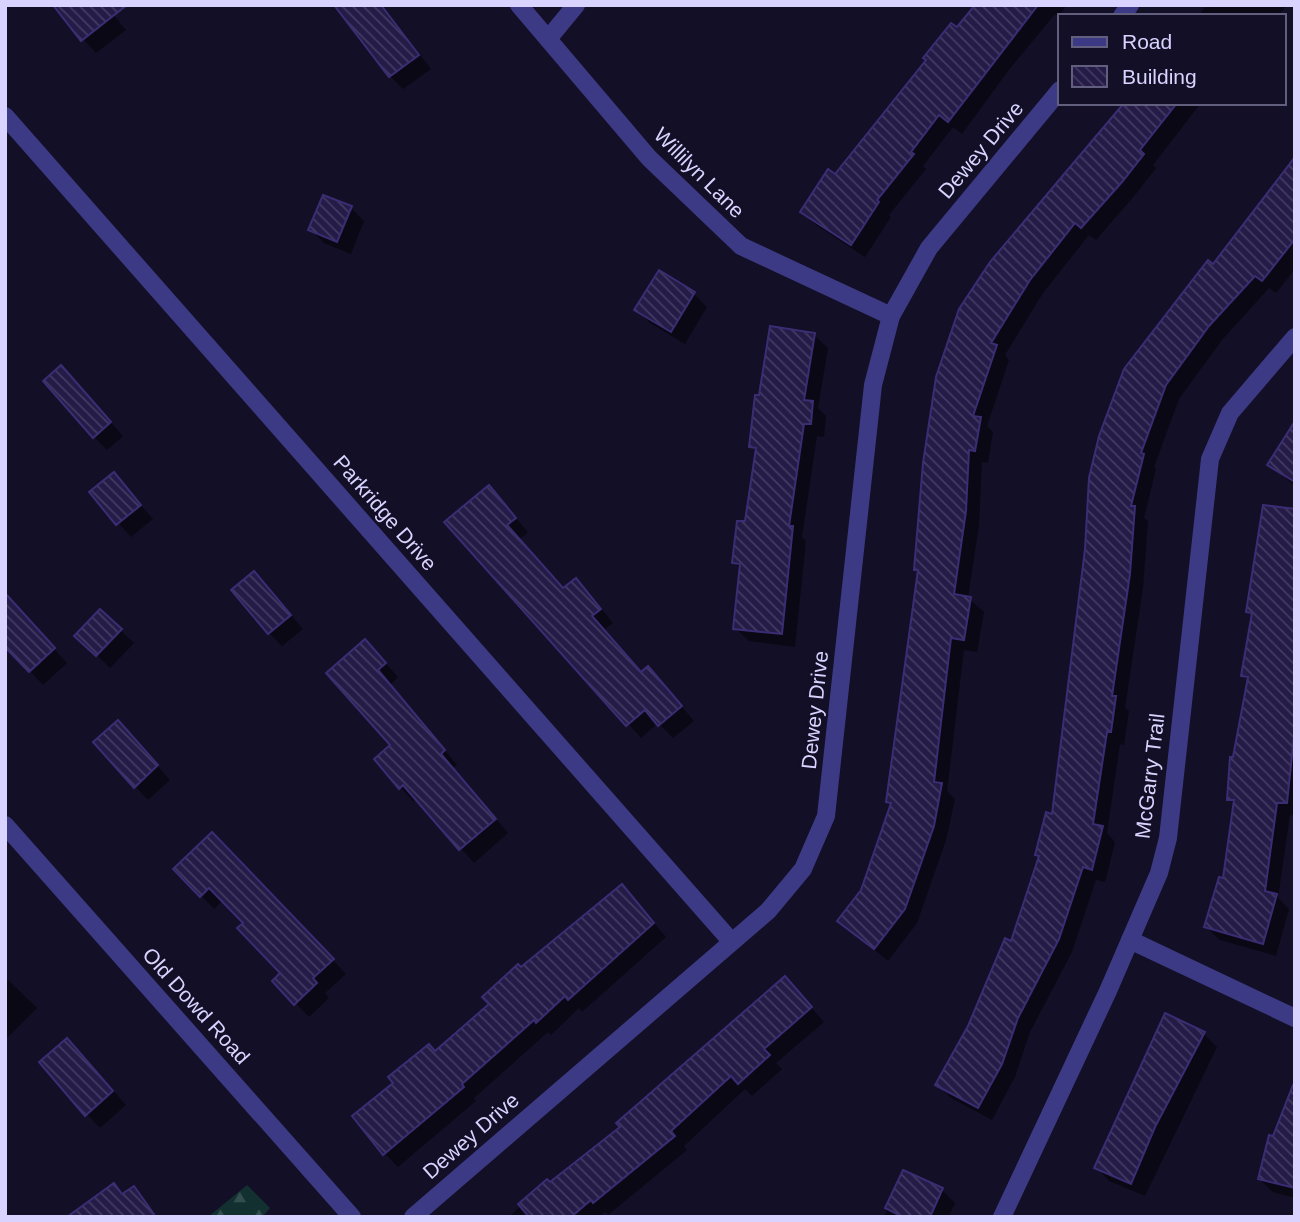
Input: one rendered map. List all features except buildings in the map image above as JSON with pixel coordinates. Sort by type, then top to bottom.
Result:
[{"type":"street","name":"Willilyn Lane","points":[[519,5],[649,158],[741,246],[891,316]]},
{"type":"street","points":[[548,39],[576,5]]},
{"type":"street","name":"Dewey Drive","points":[[413,1217],[768,911],[803,869],[826,816],[873,385],[891,316],[929,248],[1058,92]]},
{"type":"street","name":"Parkridge Drive","points":[[5,116],[731,941]]},
{"type":"street","name":"McGarry Trail","points":[[1002,1217],[1159,873],[1168,838],[1210,459],[1230,413],[1295,337]]},
{"type":"street","name":"Old Dowd Road","points":[[5,825],[352,1217]]},
{"type":"street","points":[[1130,940],[1295,1018]]},
{"type":"green space","points":[[247,1185],[270,1208],[262,1217],[208,1217]]}]
